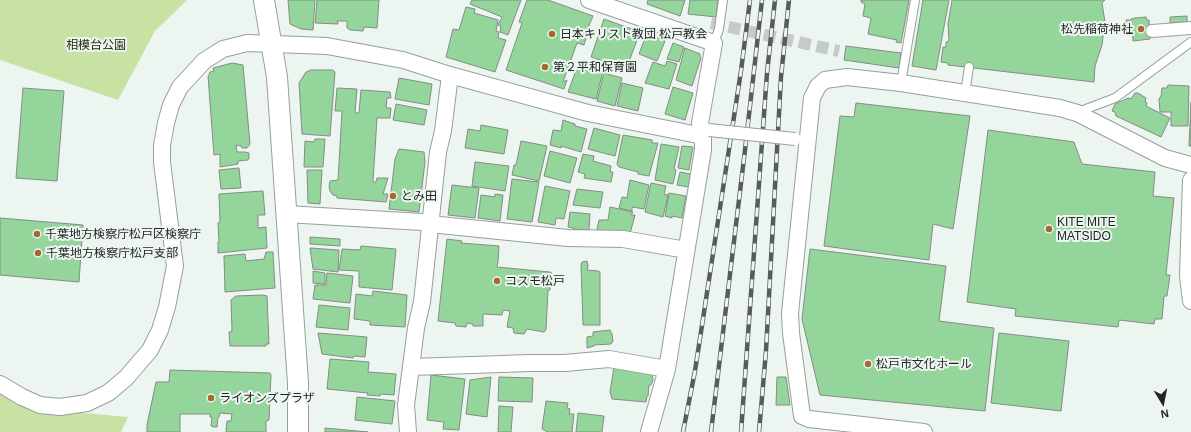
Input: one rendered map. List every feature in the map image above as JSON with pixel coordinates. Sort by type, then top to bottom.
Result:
[{"type":"street","points":[[264,0],[276,77],[298,383],[298,432]]},
{"type":"street","points":[[589,0],[714,43],[700,123],[706,133],[667,369],[648,432]]},
{"type":"street","points":[[1152,31],[1191,28]]},
{"type":"street","points":[[0,384],[22,397],[40,405],[60,406],[87,403],[108,393],[126,378],[150,350],[160,330],[167,307],[175,266],[162,162],[162,145],[166,123],[171,105],[180,87],[204,61],[223,49],[246,43],[327,46],[403,60],[450,75],[588,112],[706,133],[795,139]]},
{"type":"street","points":[[408,432],[406,405],[416,328],[422,302],[438,152],[443,131],[450,75]]},
{"type":"street","points":[[924,432],[809,425],[802,416],[791,333],[790,313],[812,98],[818,86],[825,80],[847,77],[901,83],[1060,108],[1077,113],[1165,158],[1191,165]]},
{"type":"street","points":[[1191,180],[1188,276],[1191,301]]},
{"type":"street","points":[[286,214],[399,221],[568,238],[622,239],[686,250]]},
{"type":"street","points":[[411,367],[565,363],[609,359],[667,369]]},
{"type":"lane","points":[[714,43],[719,29],[723,0]]},
{"type":"lane","points":[[901,83],[915,0]]},
{"type":"lane","points":[[1077,113],[1115,98],[1191,42]]},
{"type":"lane","points":[[965,94],[969,67]]},
{"type":"green space","name":"相模台公園","points":[[0,0],[187,0],[155,31],[118,100],[0,60]]},
{"type":"green space","points":[[0,383],[29,408],[128,417],[121,432],[0,432]]},
{"type":"building","points":[[288,0],[315,0],[313,30],[301,29],[290,24]]},
{"type":"building","points":[[317,0],[379,0],[377,28],[364,27],[363,31],[350,30],[347,28],[347,21],[337,21],[338,24],[315,23]]},
{"type":"building","points":[[472,0],[521,0],[508,35],[500,32],[501,26],[498,25],[502,17],[470,4]]},
{"type":"building","points":[[527,0],[548,0],[593,16],[584,37],[586,38],[584,45],[577,43],[563,82],[567,80],[564,89],[506,70],[522,23],[519,22]]},
{"type":"building","points":[[648,0],[685,0],[680,16],[647,4]]},
{"type":"building","points":[[690,0],[718,0],[716,17],[688,14]]},
{"type":"building","points":[[861,0],[909,0],[901,43],[896,42],[897,40],[868,34],[871,18],[863,16],[865,4],[861,2]]},
{"type":"building","points":[[923,0],[949,0],[936,70],[912,66]]},
{"type":"building","points":[[952,0],[1105,0],[1102,3],[1105,22],[1102,45],[1095,66],[1094,82],[948,65],[948,63],[941,62],[943,47],[946,47],[946,42],[949,41],[948,24]]},
{"type":"building","points":[[466,7],[475,9],[474,13],[498,20],[496,31],[499,32],[498,38],[506,40],[495,72],[446,57],[453,29],[459,30]]},
{"type":"building","points":[[1187,16],[1187,22],[1170,23],[1170,17]]},
{"type":"building","points":[[1146,17],[1147,20],[1149,20],[1150,39],[1133,41],[1132,26],[1126,26],[1126,20]]},
{"type":"building","points":[[604,19],[640,32],[627,67],[610,61],[609,63],[591,57]]},
{"type":"building","points":[[647,33],[665,41],[657,61],[639,54]]},
{"type":"building","points":[[673,43],[684,47],[679,62],[667,59]]},
{"type":"building","points":[[846,46],[901,53],[899,68],[844,60]]},
{"type":"building","points":[[685,48],[700,54],[701,58],[692,86],[676,80]]},
{"type":"building","points":[[667,61],[677,64],[669,89],[645,83],[653,62],[665,66]]},
{"type":"building","points":[[232,63],[243,65],[250,144],[247,148],[242,148],[241,146],[236,145],[237,152],[249,153],[249,158],[248,160],[238,161],[238,164],[220,167],[220,154],[214,155],[208,76],[210,72],[214,71],[213,68]]},
{"type":"building","points":[[578,65],[603,71],[596,99],[568,92]]},
{"type":"building","points":[[311,70],[333,70],[335,72],[330,136],[302,134],[299,83],[306,72]]},
{"type":"building","points":[[604,73],[622,78],[615,106],[597,101]]},
{"type":"building","points":[[399,78],[432,84],[429,105],[395,99]]},
{"type":"building","points":[[622,83],[643,88],[638,111],[617,106]]},
{"type":"building","points":[[1168,85],[1189,86],[1188,126],[1171,126],[1171,112],[1160,112],[1159,99],[1162,88],[1167,88]]},
{"type":"building","points":[[673,87],[693,93],[685,120],[665,114]]},
{"type":"building","points":[[23,88],[64,91],[57,181],[16,178]]},
{"type":"building","points":[[337,88],[357,89],[355,113],[359,113],[361,90],[390,92],[391,98],[387,98],[386,108],[391,108],[390,118],[377,118],[373,182],[376,182],[377,178],[388,178],[383,194],[388,194],[386,202],[337,198],[337,196],[333,195],[330,191],[330,181],[338,180],[342,111],[335,111]]},
{"type":"building","points":[[1135,93],[1138,93],[1146,98],[1146,106],[1170,118],[1161,137],[1116,116],[1115,112],[1112,111],[1115,104],[1128,98],[1131,99]]},
{"type":"building","points":[[1191,102],[1191,146],[1189,146]]},
{"type":"building","points":[[856,103],[970,116],[953,229],[933,224],[929,260],[824,246],[840,116],[854,117]]},
{"type":"building","points":[[396,104],[427,110],[424,125],[393,120]]},
{"type":"building","points":[[563,120],[575,124],[575,126],[587,129],[581,152],[561,146],[561,148],[550,145],[553,130],[561,131]]},
{"type":"building","points":[[481,125],[508,130],[504,154],[465,148],[468,129],[480,131]]},
{"type":"building","points":[[594,128],[620,135],[615,156],[588,149]]},
{"type":"building","points":[[988,130],[1074,142],[1082,164],[1155,172],[1153,196],[1174,198],[1166,275],[1170,275],[1167,296],[1164,296],[1162,319],[1155,319],[1154,324],[1119,320],[1118,327],[1015,316],[1016,309],[967,302]]},
{"type":"building","points":[[623,135],[652,140],[652,143],[658,143],[649,176],[638,174],[638,172],[619,167],[617,164]]},
{"type":"building","points":[[315,139],[325,139],[323,167],[304,167],[305,141],[314,142]]},
{"type":"building","points":[[521,141],[547,146],[539,181],[512,175],[514,165],[516,165]]},
{"type":"building","points":[[661,144],[679,147],[674,169],[676,170],[673,184],[655,180]]},
{"type":"building","points":[[682,146],[693,147],[689,170],[678,168]]},
{"type":"building","points":[[399,149],[424,152],[425,162],[419,212],[389,209],[395,159]]},
{"type":"building","points":[[550,151],[577,158],[570,183],[544,176]]},
{"type":"building","points":[[583,154],[594,156],[593,161],[611,166],[610,172],[613,172],[611,182],[584,178],[585,174],[578,172]]},
{"type":"building","points":[[475,162],[509,166],[505,191],[472,186]]},
{"type":"building","points":[[239,168],[241,188],[221,189],[219,170]]},
{"type":"building","points":[[307,170],[322,170],[320,204],[308,203]]},
{"type":"building","points":[[680,172],[691,174],[688,187],[677,185]]},
{"type":"building","points":[[512,179],[539,182],[532,222],[507,219]]},
{"type":"building","points":[[630,180],[649,185],[644,209],[632,207],[632,211],[619,208],[622,197],[627,198]]},
{"type":"building","points":[[651,183],[666,186],[664,194],[668,195],[663,217],[645,212]]},
{"type":"building","points":[[452,185],[479,188],[475,218],[448,215]]},
{"type":"building","points":[[545,186],[570,191],[564,219],[556,218],[555,225],[538,222]]},
{"type":"building","points":[[577,189],[603,192],[600,208],[573,205]]},
{"type":"building","points":[[263,191],[265,215],[258,215],[258,228],[266,227],[267,248],[218,253],[218,223],[220,222],[219,194]]},
{"type":"building","points":[[669,193],[686,196],[682,218],[665,216]]},
{"type":"building","points":[[495,194],[503,195],[500,221],[478,218],[481,195],[495,197]]},
{"type":"building","points":[[610,207],[633,212],[631,215],[635,215],[630,234],[622,235],[597,230],[599,220],[608,220]]},
{"type":"building","points":[[570,212],[590,214],[589,230],[573,229],[568,227]]},
{"type":"building","points":[[0,218],[83,225],[79,282],[0,275]]},
{"type":"building","points":[[310,237],[340,239],[340,246],[310,244]]},
{"type":"building","name":"コスモ松戸","points":[[447,239],[462,241],[461,243],[499,246],[497,267],[552,273],[550,290],[548,290],[546,330],[544,332],[527,329],[524,334],[514,333],[513,328],[507,327],[510,311],[503,310],[502,315],[483,314],[483,326],[473,326],[473,324],[467,323],[466,327],[456,326],[455,323],[438,321]]},
{"type":"building","points":[[361,246],[396,249],[392,290],[359,287],[359,271],[339,270],[342,249],[360,250]]},
{"type":"building","points":[[310,248],[339,250],[338,272],[313,269]]},
{"type":"building","points":[[810,249],[946,266],[939,321],[994,328],[985,411],[820,395],[802,319]]},
{"type":"building","points":[[266,252],[273,252],[275,288],[225,292],[224,256],[245,254],[246,261],[264,259]]},
{"type":"building","points":[[587,261],[587,270],[600,272],[600,325],[583,325],[581,265],[582,262]]},
{"type":"building","points":[[313,271],[325,273],[325,284],[313,283]]},
{"type":"building","points":[[327,273],[353,276],[350,303],[313,299],[315,285],[326,285]]},
{"type":"building","points":[[373,291],[407,295],[405,327],[370,325],[370,321],[354,319],[356,294],[372,296]]},
{"type":"building","points":[[236,296],[267,296],[269,344],[266,344],[266,346],[230,346],[229,332],[232,331],[231,300]]},
{"type":"building","points":[[319,305],[350,308],[348,330],[316,327]]},
{"type":"building","points":[[610,330],[613,341],[611,344],[594,345],[587,348],[587,337],[593,336],[593,332]]},
{"type":"building","points":[[318,333],[367,337],[365,357],[354,356],[353,358],[322,354]]},
{"type":"building","points":[[999,333],[1069,341],[1061,411],[991,403]]},
{"type":"building","points":[[330,359],[369,362],[368,372],[396,374],[394,395],[367,395],[368,393],[327,389]]},
{"type":"building","points":[[614,367],[652,374],[653,380],[651,385],[649,385],[646,402],[612,399],[610,392]]},
{"type":"building","name":"ライオンズプラザ","points":[[170,370],[270,373],[269,420],[266,421],[266,432],[226,432],[227,421],[231,421],[232,414],[220,413],[217,427],[211,426],[212,417],[210,417],[210,414],[180,414],[180,432],[147,432],[147,425],[156,382],[169,382]]},
{"type":"building","points":[[431,375],[465,379],[459,430],[443,429],[444,422],[427,420]]},
{"type":"building","points":[[491,377],[487,417],[466,414],[470,380]]},
{"type":"building","points":[[499,377],[533,378],[532,402],[498,401]]},
{"type":"building","points":[[777,377],[786,377],[790,405],[776,405]]},
{"type":"building","points":[[357,397],[395,401],[392,424],[355,420]]},
{"type":"building","points":[[546,401],[568,403],[567,408],[570,409],[569,414],[574,414],[572,432],[547,432],[542,429]]},
{"type":"building","points":[[499,406],[513,407],[511,432],[498,432]]},
{"type":"building","points":[[578,413],[604,416],[602,432],[576,432]]},
{"type":"building","points":[[325,428],[368,432],[325,432]]},
{"type":"tunnel","points":[[711,23],[839,51]]},
{"type":"railway","points":[[683,432],[695,371],[741,71],[750,0]]},
{"type":"railway","points":[[711,432],[762,0]]},
{"type":"railway","points":[[741,432],[767,73],[775,0]]},
{"type":"railway","points":[[759,432],[766,351],[781,77],[789,0]]},
{"type":"place","name":"松先稲荷神社","points":[[1141,29]]},
{"type":"place","name":"日本キリスト教団 松戸教会","points":[[552,34]]},
{"type":"place","name":"第２平和保育園","points":[[545,67]]},
{"type":"place","name":"とみ田","points":[[393,196]]},
{"type":"place","name":"KITE MITE MATSIDO","points":[[1049,229]]},
{"type":"place","name":"千葉地方検察庁松戸区検察庁","points":[[37,234]]},
{"type":"place","name":"千葉地方検察庁松戸支部","points":[[38,253]]},
{"type":"place","name":"コスモ松戸","points":[[497,281]]},
{"type":"place","name":"松戸市文化ホール","points":[[868,364]]},
{"type":"place","name":"ライオンズプラザ","points":[[211,398]]}]
